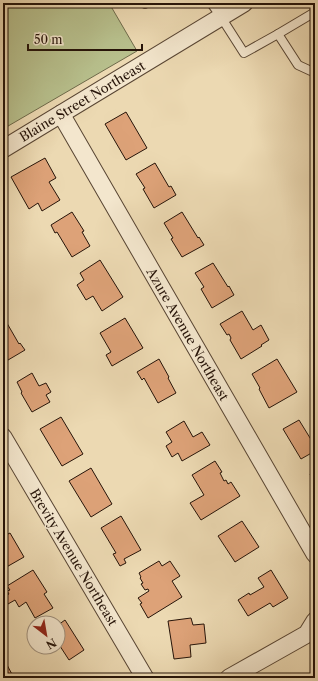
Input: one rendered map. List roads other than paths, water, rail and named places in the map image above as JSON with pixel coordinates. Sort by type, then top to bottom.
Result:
[{"type":"street","name":"Blaine Street Northeast","points":[[3,149],[244,3]]},
{"type":"street","name":"Azure Avenue Northeast","points":[[61,114],[315,554]]},
{"type":"street","name":"Brevity Avenue Northeast","points":[[3,437],[146,678]]},
{"type":"street","points":[[229,678],[306,634],[315,621]]},
{"type":"lane","points":[[211,3],[244,53],[315,12]]},
{"type":"lane","points":[[278,34],[298,65],[311,71],[315,69]]}]
